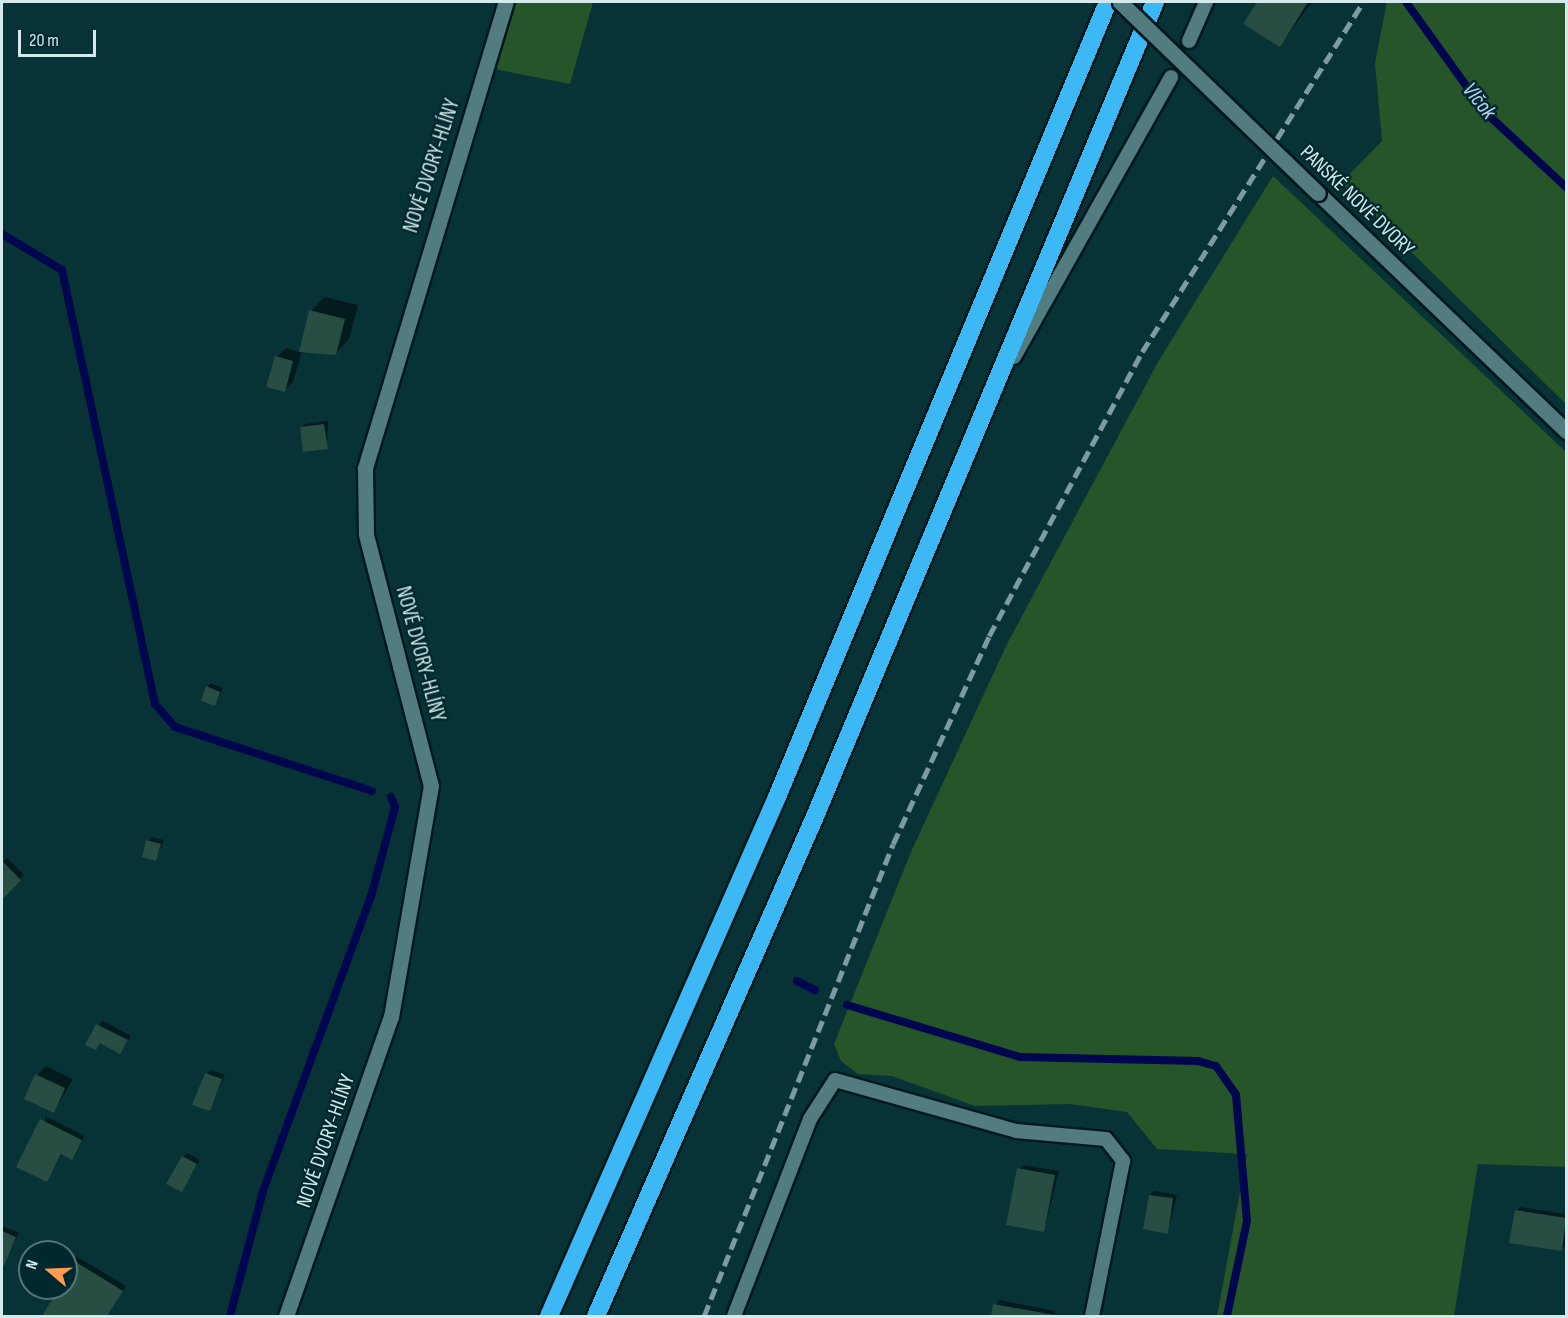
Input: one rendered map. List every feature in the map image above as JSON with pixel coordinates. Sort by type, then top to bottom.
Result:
[{"type":"highway","points":[[549,1317],[777,797],[1108,2]]},
{"type":"highway","points":[[596,1317],[816,813],[972,432],[1155,2]]},
{"type":"street","name":"NOVÉ DVORY-HLÍNY","points":[[286,1317],[391,1017],[431,786],[366,534],[365,468],[412,298],[506,2]]},
{"type":"street","name":"PANSKÉ NOVÉ DVORY","points":[[1120,2],[1566,431]]},
{"type":"lane","points":[[1189,41],[1206,2]]},
{"type":"lane","points":[[972,432],[1171,77]]},
{"type":"lane","points":[[734,1317],[810,1119],[835,1080],[1016,1131],[1106,1139],[1123,1161],[1092,1317]]},
{"type":"green space","points":[[514,2],[593,2],[570,84],[494,69]]},
{"type":"green space","points":[[1387,2],[1566,2],[1566,404],[1341,183],[1382,141],[1375,63]]},
{"type":"green space","points":[[1273,176],[1566,452],[1566,1167],[1478,1164],[1454,1316],[1217,1316],[1247,1154],[1157,1149],[1127,1112],[1070,1104],[975,1106],[892,1076],[858,1074],[841,1061],[834,1044],[911,852],[1007,644],[1158,362]]},
{"type":"building","points":[[1257,2],[1308,2],[1280,47],[1243,24]]},
{"type":"building","points":[[309,310],[345,319],[336,355],[299,352]]},
{"type":"building","points":[[275,356],[293,361],[285,392],[266,387]]},
{"type":"building","points":[[324,424],[328,449],[303,452],[300,427]]},
{"type":"building","points":[[206,686],[220,692],[215,706],[201,701]]},
{"type":"building","points":[[146,840],[161,844],[156,861],[142,857]]},
{"type":"building","points":[[2,861],[21,880],[2,900]]},
{"type":"building","points":[[96,1024],[128,1040],[120,1054],[100,1043],[96,1050],[85,1045]]},
{"type":"building","points":[[205,1073],[222,1079],[210,1111],[192,1105]]},
{"type":"building","points":[[35,1074],[65,1088],[54,1113],[24,1099]]},
{"type":"building","points":[[40,1119],[82,1140],[72,1160],[61,1154],[47,1182],[16,1167]]},
{"type":"building","points":[[182,1156],[197,1164],[182,1192],[166,1184]]},
{"type":"building","points":[[1017,1168],[1055,1175],[1044,1232],[1006,1225]]},
{"type":"building","points":[[1149,1195],[1173,1198],[1168,1234],[1143,1229]]},
{"type":"building","points":[[1515,1210],[1566,1218],[1562,1251],[1509,1243]]},
{"type":"building","points":[[2,1231],[16,1237],[4,1266],[2,1265]]},
{"type":"building","points":[[78,1263],[123,1291],[107,1316],[42,1316],[52,1300],[78,1300]]},
{"type":"building","points":[[993,1304],[1055,1315],[1055,1316],[991,1316]]},
{"type":"waterway","name":"Vlčok","points":[[1406,2],[1485,112],[1566,187]]},
{"type":"waterway","points":[[2,234],[62,270],[155,704],[175,727],[372,791]]},
{"type":"waterway","points":[[230,1316],[263,1191],[372,893],[395,807],[391,797]]},
{"type":"waterway","points":[[797,981],[815,990]]},
{"type":"waterway","points":[[847,1005],[1020,1057],[1198,1061],[1216,1066],[1236,1095],[1247,1221],[1227,1316]]},
{"type":"railway","points":[[704,1316],[893,844],[989,636],[1142,352],[1363,2]]}]
